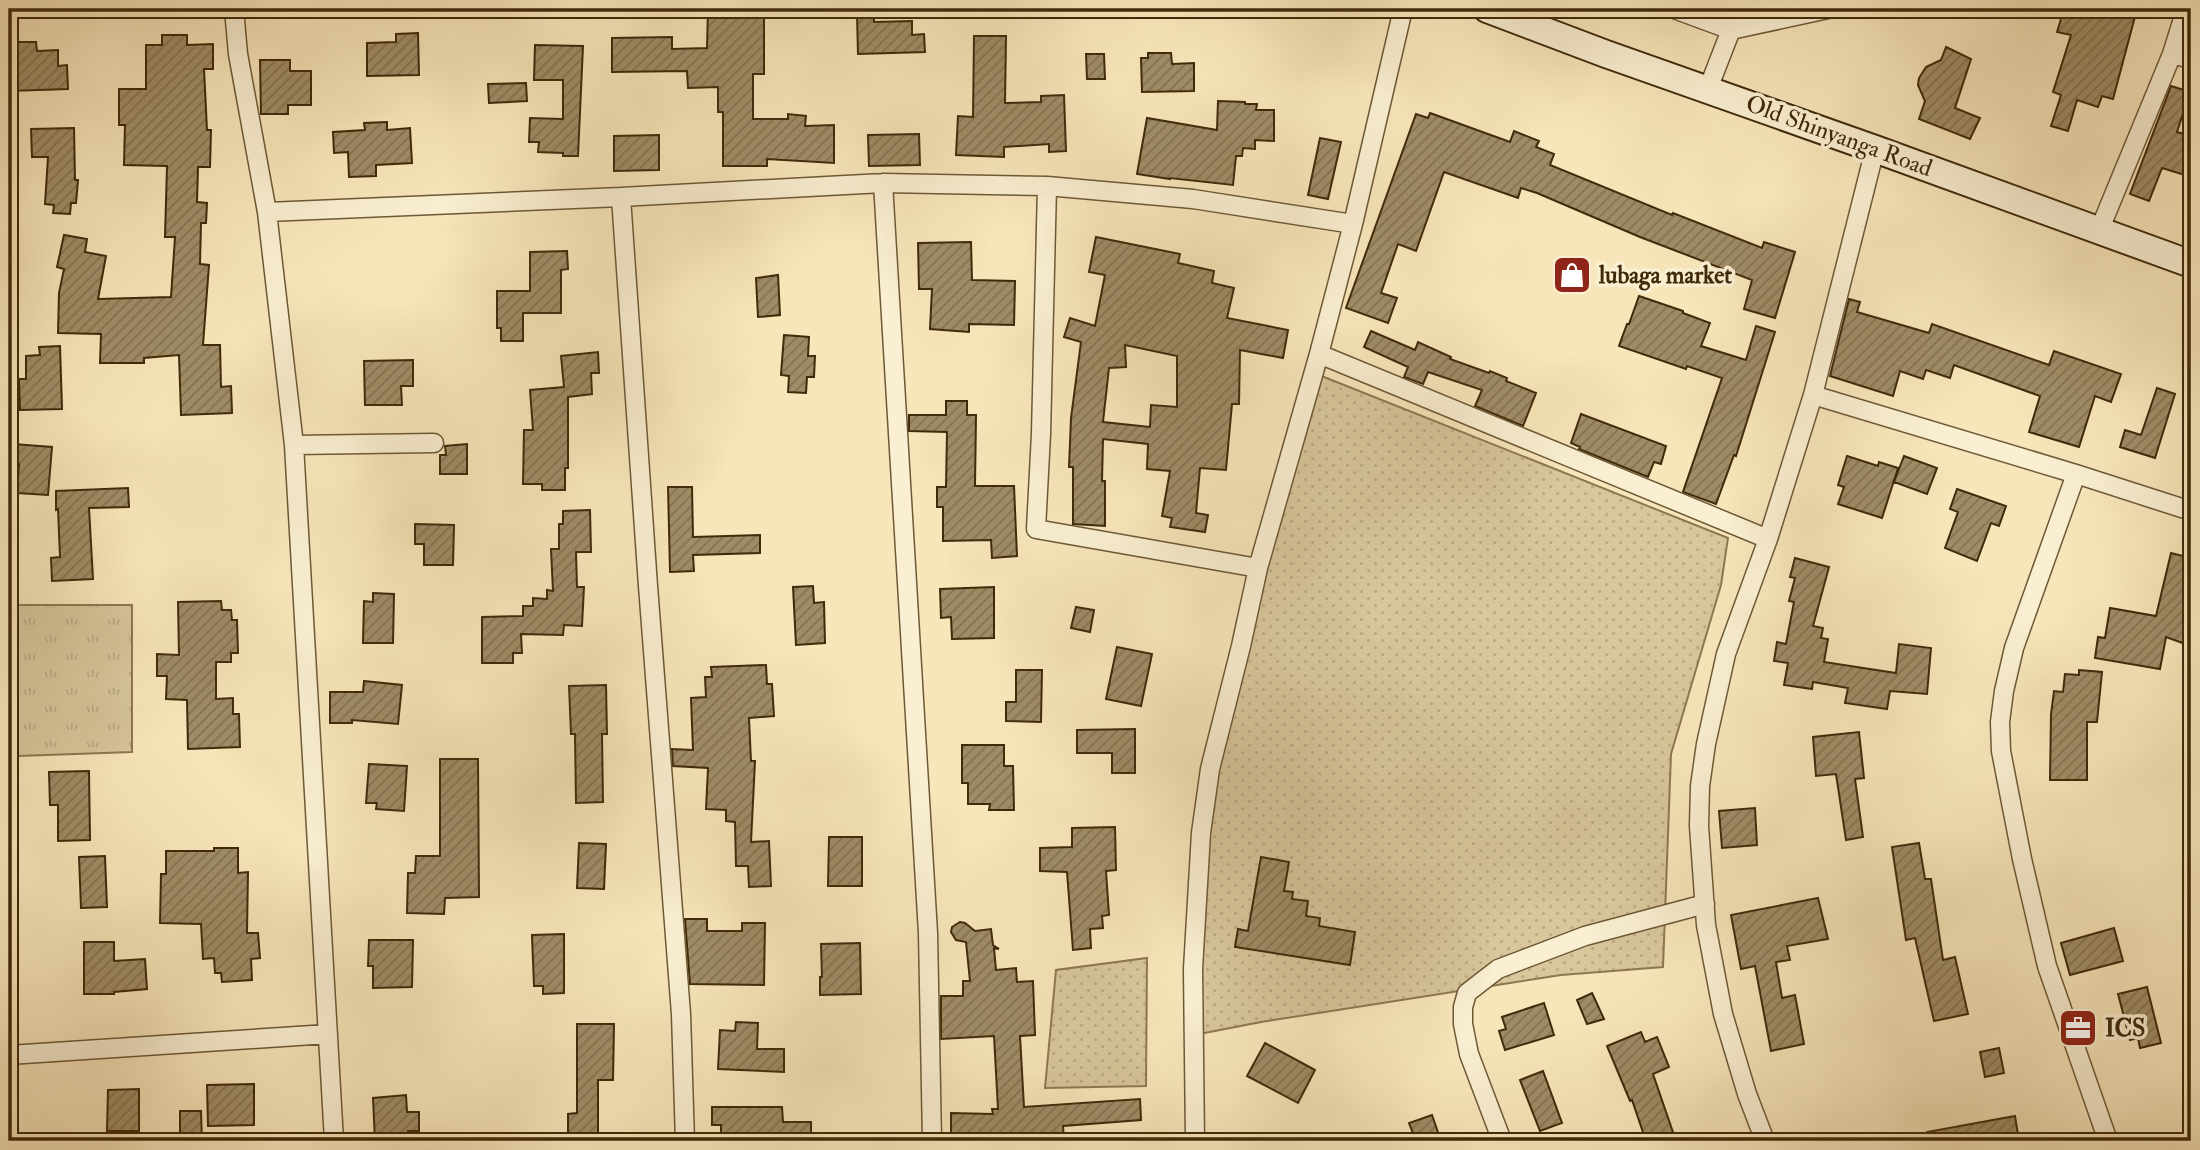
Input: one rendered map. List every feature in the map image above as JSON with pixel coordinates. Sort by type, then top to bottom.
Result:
[{"type":"main road","name":"Old Shinyanga Road","points":[[1487,9],[1605,54],[2191,264]]},
{"type":"street","points":[[234,9],[238,54],[267,212],[294,445],[334,1141]]},
{"type":"street","points":[[1195,1141],[1193,969],[1201,833],[1210,769],[1258,569],[1353,224],[1403,9]]},
{"type":"street","points":[[1674,9],[1731,30],[1828,9]]},
{"type":"street","points":[[1708,89],[1739,9]]},
{"type":"street","points":[[2099,231],[2172,54],[2186,9]]},
{"type":"street","points":[[2172,54],[2191,60]]},
{"type":"street","points":[[1765,1141],[1747,1094],[1723,1014],[1706,925],[1699,825],[1700,786],[1706,744],[1726,654],[1768,539],[1813,395],[1875,149]]},
{"type":"street","points":[[267,212],[883,183],[1046,186],[1193,199],[1353,224]]},
{"type":"street","points":[[883,183],[928,933],[932,1141]]},
{"type":"street","points":[[1046,186],[1041,434],[1036,529],[1258,569]]},
{"type":"street","points":[[621,197],[681,1014],[685,1141]]},
{"type":"street","points":[[1319,354],[1768,539]]},
{"type":"street","points":[[1813,395],[2076,474],[2191,512]]},
{"type":"street","points":[[294,445],[434,443]]},
{"type":"street","points":[[2076,474],[2014,648],[2000,722],[2001,751],[2047,966],[2108,1141]]},
{"type":"street","points":[[1502,1141],[1469,1054],[1463,1024],[1463,1007],[1468,993],[1498,969],[1573,940],[1705,904]]},
{"type":"street","points":[[9,1055],[328,1034]]},
{"type":"green space","points":[[1309,371],[1728,538],[1721,585],[1671,754],[1663,967],[1561,975],[1261,1022],[1189,1036],[1204,813]]},
{"type":"green space","points":[[9,605],[132,605],[132,752],[18,756]]},
{"type":"green space","points":[[1147,958],[1146,1086],[1045,1088],[1056,970]]},
{"type":"building","points":[[708,9],[764,9],[764,74],[753,74],[753,119],[788,119],[788,114],[806,116],[805,126],[834,125],[834,163],[767,159],[767,166],[723,166],[723,112],[718,112],[718,87],[688,88],[687,71],[612,72],[612,38],[672,37],[672,49],[707,48]]},
{"type":"building","points":[[2064,9],[2137,9],[2113,99],[2102,96],[2098,107],[2077,100],[2068,131],[2051,126],[2061,95],[2053,92],[2071,35],[2057,32]]},
{"type":"building","points":[[857,15],[874,15],[874,22],[912,21],[912,35],[924,34],[925,52],[858,54]]},
{"type":"building","points":[[418,33],[419,75],[367,76],[367,43],[396,42],[396,34]]},
{"type":"building","points":[[162,35],[187,35],[187,45],[213,44],[213,69],[204,69],[207,130],[211,130],[210,167],[198,167],[197,202],[207,203],[206,223],[201,223],[200,264],[209,265],[203,345],[220,345],[221,387],[231,386],[232,413],[181,415],[179,355],[144,358],[144,363],[100,363],[101,334],[58,333],[59,293],[64,269],[57,267],[64,235],[87,239],[85,252],[106,256],[98,299],[171,297],[175,237],[165,237],[167,166],[124,165],[125,125],[119,125],[119,89],[146,89],[146,45],[162,45]]},
{"type":"building","points":[[974,36],[1006,36],[1005,103],[1041,102],[1041,96],[1064,95],[1066,151],[1049,152],[1049,144],[1004,147],[1004,157],[956,155],[958,116],[973,117]]},
{"type":"building","points":[[12,42],[36,42],[37,51],[58,50],[58,66],[67,65],[68,89],[9,91],[9,69],[13,69]]},
{"type":"building","points":[[535,45],[583,46],[578,156],[538,152],[539,142],[529,142],[530,118],[563,119],[563,80],[534,80]]},
{"type":"building","points":[[1946,47],[1971,59],[1955,108],[1980,118],[1970,139],[1919,119],[1925,101],[1918,85],[1919,78],[1926,67],[1941,60]]},
{"type":"building","points":[[1148,53],[1171,53],[1172,64],[1194,63],[1194,91],[1142,92],[1141,58],[1148,58]]},
{"type":"building","points":[[1086,54],[1104,54],[1105,79],[1087,79]]},
{"type":"building","points":[[260,60],[290,60],[290,71],[311,71],[311,105],[288,105],[288,114],[261,114]]},
{"type":"building","points":[[526,83],[527,101],[489,103],[488,84]]},
{"type":"building","points":[[2171,86],[2190,92],[2177,132],[2191,136],[2191,177],[2162,168],[2149,201],[2130,194]]},
{"type":"building","points":[[1218,101],[1245,102],[1257,104],[1256,110],[1274,110],[1274,141],[1255,140],[1255,149],[1243,148],[1242,156],[1236,156],[1233,185],[1137,174],[1147,118],[1217,130]]},
{"type":"building","points":[[1430,113],[1510,142],[1514,131],[1539,141],[1536,147],[1554,154],[1550,165],[1762,248],[1764,242],[1795,252],[1775,318],[1744,309],[1752,280],[1640,237],[1537,193],[1521,188],[1518,198],[1444,172],[1416,251],[1398,244],[1381,293],[1397,298],[1388,323],[1346,308],[1416,114],[1428,118]]},
{"type":"building","points":[[387,122],[387,130],[410,128],[412,163],[376,165],[376,176],[349,177],[348,152],[334,153],[333,132],[365,130],[364,123]]},
{"type":"building","points":[[74,128],[75,180],[78,180],[76,203],[71,203],[70,214],[53,213],[54,205],[45,204],[48,157],[32,157],[31,129]]},
{"type":"building","points":[[919,134],[920,165],[869,166],[868,135]]},
{"type":"building","points":[[659,135],[659,170],[614,171],[614,136]]},
{"type":"building","points":[[1320,138],[1341,142],[1328,199],[1308,195]]},
{"type":"building","points":[[1096,237],[1180,254],[1178,263],[1214,271],[1212,283],[1234,288],[1227,318],[1288,330],[1283,358],[1240,350],[1239,404],[1232,404],[1226,470],[1200,468],[1196,513],[1208,515],[1205,532],[1170,527],[1172,518],[1162,516],[1170,471],[1147,469],[1148,444],[1103,439],[1105,526],[1073,524],[1073,467],[1069,467],[1071,418],[1081,342],[1064,337],[1070,318],[1095,326],[1105,275],[1089,272]],"holes":[[[1125,345],[1177,356],[1177,407],[1151,405],[1150,427],[1103,422],[1109,368],[1126,367]]]},
{"type":"building","points":[[971,242],[972,280],[1015,281],[1014,325],[969,324],[969,332],[930,329],[932,289],[919,289],[918,243]]},
{"type":"building","points":[[567,251],[568,269],[561,270],[561,313],[523,313],[523,341],[501,341],[501,328],[497,328],[497,291],[530,291],[530,252]]},
{"type":"building","points":[[778,275],[780,315],[758,317],[756,278]]},
{"type":"building","points":[[1639,296],[1710,323],[1701,346],[1746,360],[1756,326],[1775,332],[1736,456],[1734,455],[1716,504],[1683,492],[1722,378],[1619,346]]},
{"type":"building","points":[[1849,299],[1860,302],[1857,312],[1929,333],[1932,324],[2049,365],[2054,351],[2121,374],[2111,402],[2095,396],[2079,447],[2029,432],[2040,396],[1954,365],[1950,378],[1926,370],[1923,379],[1900,371],[1893,396],[1830,376]]},
{"type":"building","points":[[1371,331],[1415,350],[1418,342],[1451,357],[1450,359],[1489,373],[1490,371],[1507,378],[1506,381],[1536,393],[1523,426],[1475,406],[1482,390],[1428,372],[1423,384],[1404,377],[1408,367],[1364,347]]},
{"type":"building","points":[[784,335],[809,337],[808,356],[815,356],[814,377],[807,377],[806,393],[788,392],[789,376],[781,375]]},
{"type":"building","points":[[60,346],[62,409],[20,410],[19,379],[26,379],[26,356],[40,355],[39,347]]},
{"type":"building","points":[[598,352],[599,373],[591,373],[592,394],[568,397],[568,468],[565,468],[565,490],[542,490],[542,484],[523,484],[524,430],[533,430],[530,390],[564,387],[561,356]]},
{"type":"building","points":[[413,360],[413,386],[401,386],[402,405],[365,405],[364,361]]},
{"type":"building","points":[[2157,388],[2175,394],[2155,458],[2120,447],[2125,430],[2141,435]]},
{"type":"building","points":[[946,401],[967,401],[967,415],[976,415],[975,486],[1014,486],[1017,556],[992,558],[991,540],[943,541],[943,507],[937,507],[937,487],[946,487],[947,432],[909,431],[909,415],[946,415]]},
{"type":"building","points":[[1581,414],[1666,446],[1661,464],[1654,462],[1648,477],[1579,449],[1580,447],[1571,443]]},
{"type":"building","points":[[13,444],[52,447],[48,495],[17,493],[19,464],[11,464]]},
{"type":"building","points":[[467,444],[467,474],[440,474],[440,455],[446,455],[445,446]]},
{"type":"building","points":[[1847,456],[1878,466],[1879,462],[1898,468],[1882,518],[1838,504],[1844,487],[1838,485]]},
{"type":"building","points":[[1904,456],[1937,468],[1927,494],[1894,482]]},
{"type":"building","points":[[668,487],[692,487],[693,537],[760,535],[760,553],[693,555],[694,571],[670,572]]},
{"type":"building","points":[[128,488],[129,507],[89,508],[93,579],[52,581],[51,558],[60,557],[56,491]]},
{"type":"building","points":[[1957,489],[2006,506],[1999,526],[1991,523],[1977,561],[1945,548],[1958,512],[1950,509]]},
{"type":"building","points":[[590,510],[591,552],[576,552],[577,587],[584,587],[582,626],[564,625],[563,635],[521,634],[522,653],[513,653],[513,663],[482,663],[482,617],[523,616],[523,606],[533,606],[533,598],[547,599],[547,590],[553,591],[551,549],[559,549],[559,524],[563,524],[563,511]]},
{"type":"building","points":[[415,524],[454,525],[453,565],[424,565],[424,544],[415,544]]},
{"type":"building","points":[[2171,553],[2191,558],[2191,646],[2166,637],[2160,669],[2095,658],[2098,637],[2105,638],[2110,608],[2156,616]]},
{"type":"building","points":[[1795,558],[1829,567],[1813,626],[1823,628],[1821,638],[1828,639],[1824,662],[1896,673],[1899,644],[1931,648],[1927,694],[1890,691],[1887,709],[1845,703],[1848,688],[1813,682],[1812,689],[1784,685],[1788,663],[1774,661],[1777,642],[1786,644],[1794,602],[1789,601],[1795,578],[1790,577]]},
{"type":"building","points":[[813,586],[814,603],[824,602],[825,643],[796,645],[793,587]]},
{"type":"building","points":[[994,587],[994,638],[952,639],[951,617],[941,618],[940,589]]},
{"type":"building","points":[[373,593],[394,594],[393,643],[363,643],[364,601],[373,602]]},
{"type":"building","points":[[221,601],[222,610],[231,610],[232,620],[237,620],[238,653],[231,653],[231,662],[216,662],[216,699],[233,698],[233,714],[239,714],[240,747],[188,749],[187,700],[166,699],[167,676],[157,676],[157,654],[179,655],[178,602]]},
{"type":"building","points":[[1076,607],[1094,610],[1090,632],[1071,628]]},
{"type":"building","points":[[1117,647],[1152,654],[1141,706],[1106,699]]},
{"type":"building","points":[[766,665],[767,684],[772,684],[774,716],[749,718],[751,761],[755,761],[751,842],[769,841],[771,886],[749,887],[748,866],[736,866],[735,822],[726,821],[726,810],[706,809],[708,768],[673,766],[672,749],[693,750],[691,698],[706,697],[705,677],[712,677],[711,667]]},
{"type":"building","points":[[1016,670],[1042,670],[1041,722],[1006,721],[1006,702],[1016,702]]},
{"type":"building","points":[[2079,670],[2102,672],[2097,722],[2087,722],[2087,780],[2050,780],[2054,691],[2063,692],[2065,674],[2079,675]]},
{"type":"building","points":[[364,681],[402,685],[398,724],[352,720],[352,723],[330,723],[330,692],[363,692]]},
{"type":"building","points":[[606,685],[607,734],[602,734],[603,802],[576,803],[575,734],[571,734],[569,686]]},
{"type":"building","points":[[1135,729],[1135,773],[1112,773],[1112,753],[1077,753],[1077,730]]},
{"type":"building","points":[[1859,732],[1864,778],[1855,779],[1863,837],[1846,840],[1836,774],[1816,776],[1813,737]]},
{"type":"building","points":[[962,745],[1004,745],[1004,766],[1013,766],[1014,810],[989,810],[990,804],[968,804],[968,783],[962,783]]},
{"type":"building","points":[[440,759],[478,759],[479,897],[445,898],[444,914],[407,913],[408,873],[415,873],[416,856],[440,856]]},
{"type":"building","points":[[369,764],[407,766],[404,811],[376,809],[377,803],[366,803]]},
{"type":"building","points":[[89,771],[90,840],[58,841],[58,805],[50,805],[49,772]]},
{"type":"building","points":[[1755,808],[1757,845],[1722,848],[1719,811]]},
{"type":"building","points":[[1115,827],[1116,870],[1106,871],[1109,915],[1102,916],[1103,928],[1090,929],[1091,948],[1073,950],[1067,872],[1040,871],[1040,848],[1072,847],[1072,828]]},
{"type":"building","points":[[829,837],[862,837],[862,886],[828,886]]},
{"type":"building","points":[[579,843],[606,844],[604,889],[577,888]]},
{"type":"building","points":[[1919,843],[1925,879],[1931,879],[1943,960],[1955,957],[1968,1014],[1934,1021],[1915,938],[1906,940],[1892,847]]},
{"type":"building","points":[[214,848],[238,848],[238,873],[248,872],[247,933],[258,933],[260,958],[251,959],[252,980],[222,982],[221,973],[215,973],[214,958],[203,959],[201,924],[160,923],[161,874],[166,874],[166,851],[214,851]]},
{"type":"building","points":[[105,856],[107,907],[81,908],[79,857]]},
{"type":"building","points":[[1261,857],[1289,862],[1284,891],[1293,892],[1292,899],[1308,901],[1306,916],[1320,918],[1319,926],[1355,932],[1350,965],[1235,947],[1238,929],[1248,931]]},
{"type":"building","points":[[1818,898],[1828,939],[1787,946],[1790,960],[1776,962],[1782,998],[1795,995],[1804,1044],[1771,1051],[1755,966],[1741,969],[1731,915]]},
{"type":"building","points":[[685,919],[707,919],[707,931],[742,931],[742,923],[765,923],[764,985],[690,984]]},
{"type":"building","points":[[960,922],[975,931],[991,929],[993,945],[999,949],[994,948],[996,970],[1016,968],[1017,982],[1033,981],[1035,1035],[1020,1036],[1024,1107],[1140,1099],[1141,1120],[1063,1126],[1064,1141],[951,1141],[951,1113],[993,1114],[992,1109],[998,1109],[994,1036],[941,1039],[941,996],[963,996],[963,981],[970,981],[966,942],[956,940],[951,932],[952,927]]},
{"type":"building","points":[[2114,928],[2123,961],[2070,975],[2061,943]]},
{"type":"building","points":[[564,934],[564,993],[543,994],[543,986],[534,986],[532,935]]},
{"type":"building","points":[[369,940],[413,940],[412,987],[373,988],[373,966],[368,966]]},
{"type":"building","points":[[84,942],[114,942],[114,961],[145,959],[147,989],[114,994],[84,994]]},
{"type":"building","points":[[860,943],[861,994],[820,995],[821,944]]},
{"type":"building","points":[[2147,987],[2161,1043],[2140,1048],[2138,1038],[2130,1040],[2118,994]]},
{"type":"building","points":[[1592,993],[1604,1019],[1587,1024],[1577,1000]]},
{"type":"building","points":[[1544,1003],[1554,1035],[1505,1050],[1499,1031],[1506,1029],[1502,1017]]},
{"type":"building","points":[[736,1022],[758,1023],[757,1049],[784,1049],[784,1072],[718,1069],[720,1030],[735,1031]]},
{"type":"building","points":[[577,1024],[614,1024],[613,1080],[598,1080],[598,1141],[568,1141],[568,1114],[577,1113]]},
{"type":"building","points":[[1641,1032],[1645,1042],[1657,1037],[1669,1067],[1653,1074],[1676,1141],[1646,1141],[1632,1100],[1630,1101],[1607,1046]]},
{"type":"building","points":[[1265,1043],[1315,1070],[1298,1103],[1247,1076]]},
{"type":"building","points":[[1999,1048],[2004,1073],[1985,1077],[1980,1052]]},
{"type":"building","points":[[1543,1071],[1562,1123],[1540,1131],[1520,1080]]},
{"type":"building","points":[[254,1084],[254,1125],[208,1126],[207,1085]]},
{"type":"building","points":[[139,1089],[139,1131],[107,1131],[108,1090]]},
{"type":"building","points":[[406,1095],[407,1112],[419,1112],[419,1131],[408,1131],[409,1141],[375,1141],[373,1098]]},
{"type":"building","points":[[712,1107],[782,1107],[783,1122],[811,1122],[811,1141],[721,1141],[721,1125],[712,1125]]},
{"type":"building","points":[[180,1111],[201,1111],[202,1141],[180,1141]]},
{"type":"building","points":[[1432,1115],[1441,1141],[1416,1141],[1409,1123]]},
{"type":"building","points":[[2015,1116],[2019,1141],[1928,1141],[1927,1132]]},
{"type":"place","name":"lubaga market","points":[[1572,275]]},
{"type":"place","name":"ICS","points":[[2078,1028]]}]
